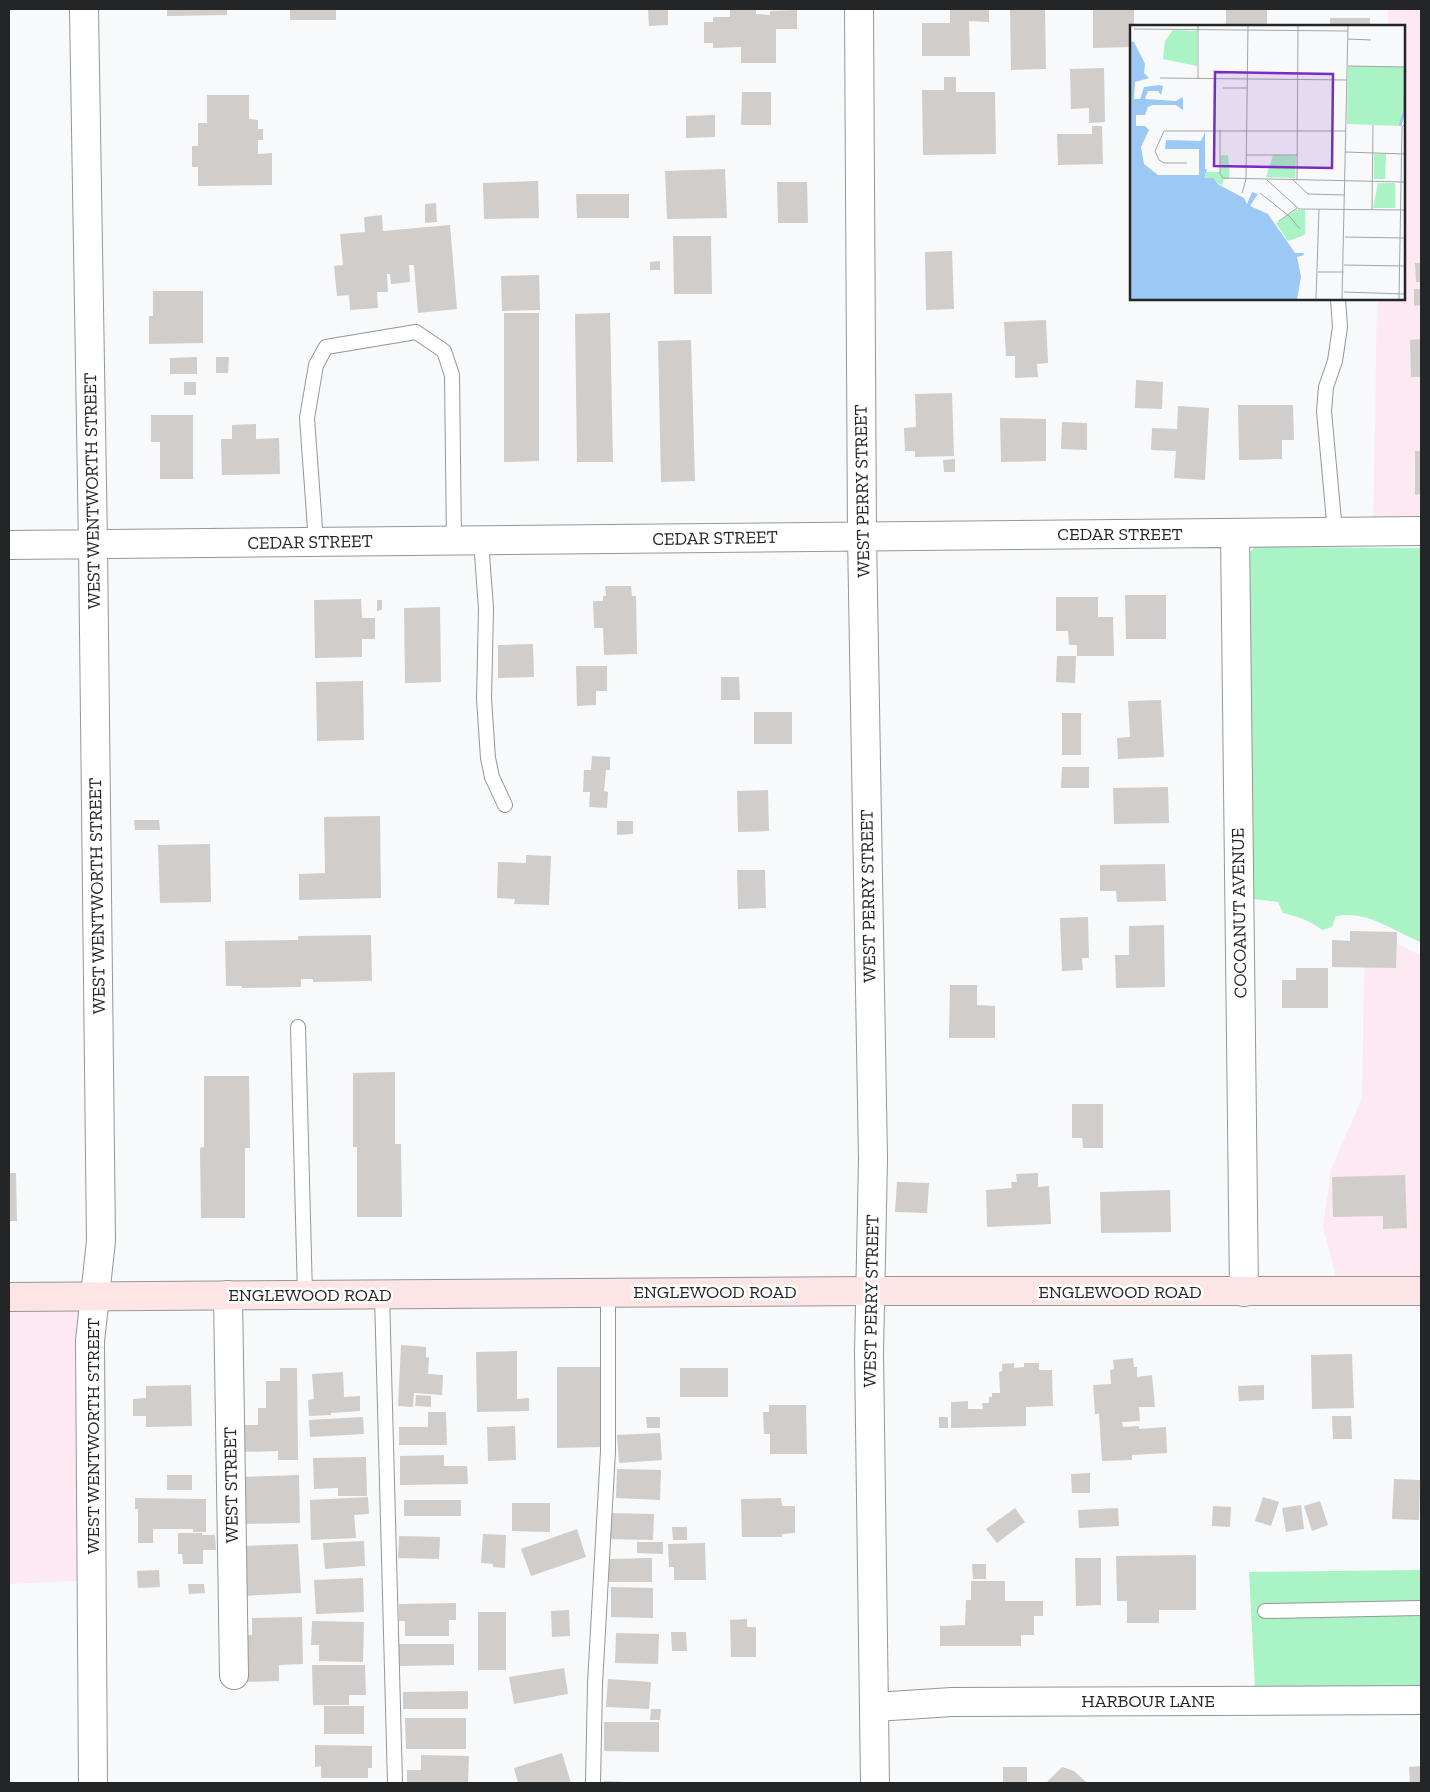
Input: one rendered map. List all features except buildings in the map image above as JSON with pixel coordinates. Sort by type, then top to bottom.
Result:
[{"type":"street","name":"WEST WENTWORTH STREET","points":[[84,9],[93,545],[101,1241],[90,1340],[93,1783]]},
{"type":"street","name":"WEST PERRY STREET","points":[[859,9],[862,536],[873,1159],[869,1354],[875,1783]]},
{"type":"street","name":"CEDAR STREET","points":[[9,546],[1421,531]]},
{"type":"street","name":"COCOANUT AVENUE","points":[[1235,533],[1244,1292]]},
{"type":"street","name":"ENGLEWOOD ROAD","points":[[9,1297],[608,1292],[1421,1291]]},
{"type":"street","name":"WEST STREET","points":[[228,1296],[234,1675]]},
{"type":"street","name":"HARBOUR LANE","points":[[875,1707],[952,1702],[1421,1700]]},
{"type":"lane","points":[[1335,532],[1324,411],[1326,387],[1335,361],[1340,327],[1338,300]]},
{"type":"lane","points":[[316,542],[307,418],[316,365],[326,346],[416,332],[444,351],[452,375],[468,540],[486,610],[484,699],[488,758],[492,777],[505,805]]},
{"type":"lane","points":[[298,1027],[305,1295]]},
{"type":"lane","points":[[593,1783],[608,1451],[608,1292]]},
{"type":"lane","points":[[382,1295],[395,1783]]},
{"type":"lane","points":[[1264,1611],[1421,1608]]},
{"type":"shaded area","points":[[1388,9],[1421,9],[1421,536],[1373,536],[1377,300],[1405,300],[1405,25],[1388,25]]},
{"type":"shaded area","points":[[1365,931],[1376,934],[1421,955],[1421,1277],[1336,1277],[1323,1227],[1331,1170],[1362,1098]]},
{"type":"shaded area","points":[[9,1311],[96,1311],[94,1580],[9,1584]]},
{"type":"green space","points":[[1255,547],[1421,548],[1421,942],[1380,923],[1359,916],[1336,916],[1332,927],[1322,930],[1304,919],[1283,913],[1278,902],[1245,898],[1246,556]]},
{"type":"green space","points":[[1421,1570],[1421,1687],[1255,1688],[1249,1572]]}]
